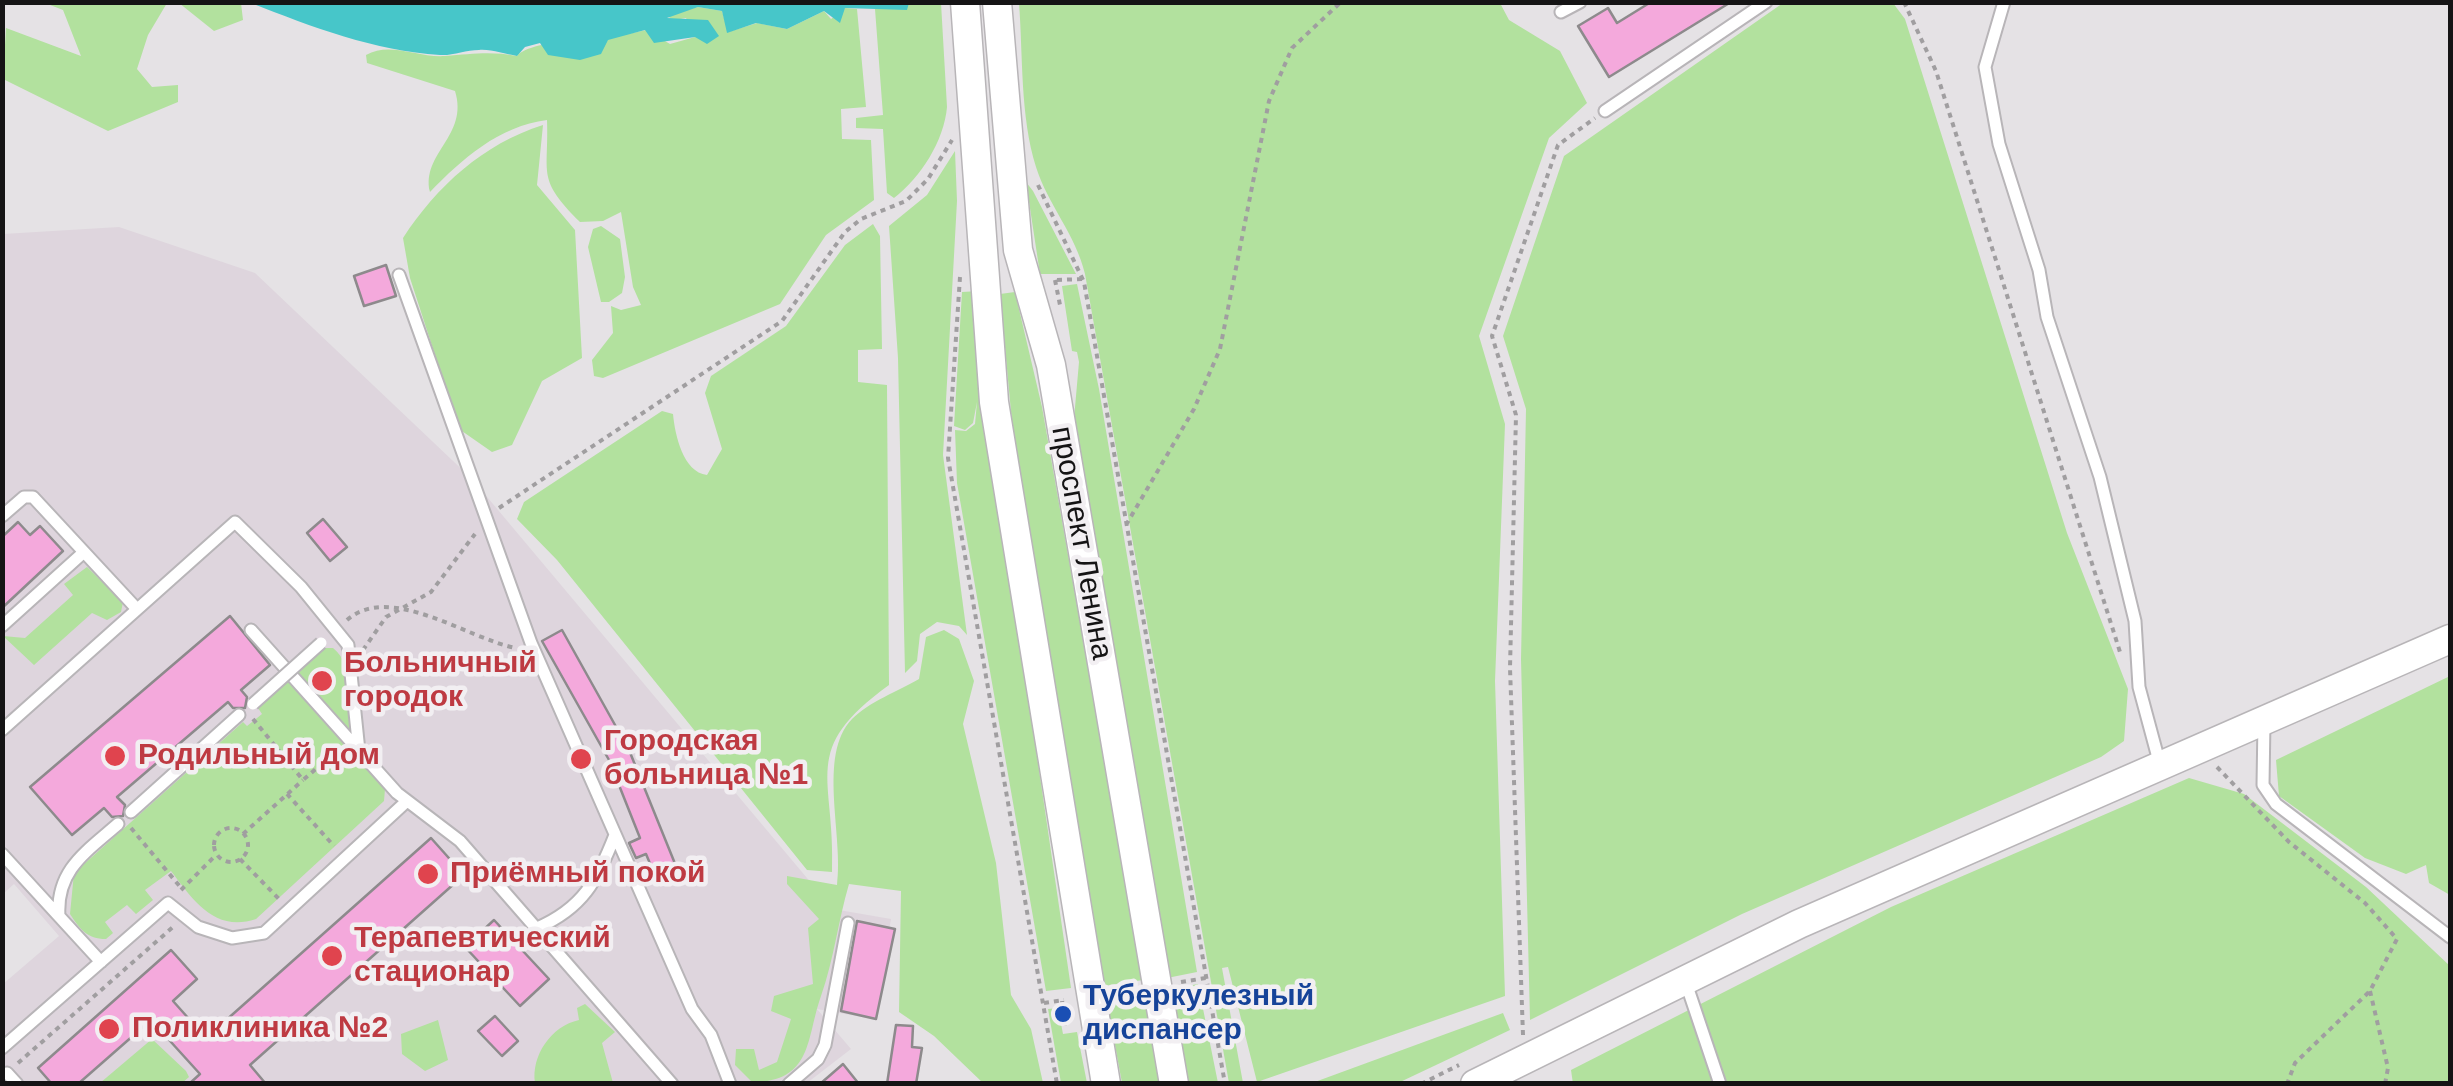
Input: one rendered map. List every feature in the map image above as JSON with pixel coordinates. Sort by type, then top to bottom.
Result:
[{"type":"street","name":"проспект Ленина","points":[[966,2],[964,141],[994,402],[1106,1084]]},
{"type":"street","name":"проспект Ленина","points":[[998,2],[1018,250],[1051,365],[1174,1084]]},
{"type":"street","points":[[1475,1084],[1799,924],[2450,640]]},
{"type":"lane","points":[[1562,12],[1580,2]]},
{"type":"lane","points":[[1605,111],[1766,2]]},
{"type":"lane","points":[[2004,2],[1985,66],[1999,144],[2039,270],[2047,316],[2100,477],[2135,621],[2139,687],[2160,765]]},
{"type":"lane","points":[[399,276],[535,652],[730,1084]]},
{"type":"lane","points":[[2,516],[24,497],[32,498],[136,608]]},
{"type":"lane","points":[[2,730],[234,522],[302,587],[348,645],[354,670],[354,746]]},
{"type":"lane","points":[[2,626],[84,552]]},
{"type":"lane","points":[[251,630],[407,801],[460,840],[668,1079],[650,1084]]},
{"type":"lane","points":[[253,704],[336,630]]},
{"type":"lane","points":[[131,812],[240,716]]},
{"type":"lane","points":[[2264,721],[2263,784],[2276,804],[2450,937]]},
{"type":"lane","points":[[2,1048],[168,902],[184,917],[232,938],[264,933],[407,801]]},
{"type":"lane","points":[[59,916],[59,894],[66,872],[118,824]]},
{"type":"lane","points":[[536,928],[564,916],[586,898],[615,835]]},
{"type":"lane","points":[[2,854],[101,962]]},
{"type":"lane","points":[[790,1084],[818,1059],[825,1044],[848,923]]},
{"type":"lane","points":[[1685,980],[1722,1082]]},
{"type":"lane","points":[[7,1073],[17,1084]]},
{"type":"path","points":[[1126,525],[1194,409],[1220,349],[1269,102],[1292,48],[1341,2]]},
{"type":"path","points":[[1904,2],[1936,71],[2099,591],[2122,656],[2139,687]]},
{"type":"path","points":[[1523,1034],[1510,668],[1516,415],[1492,336],[1558,145],[1605,111]]},
{"type":"path","points":[[354,670],[377,625],[431,592],[486,519],[782,321],[844,232],[874,214],[891,211],[920,188],[964,141]]},
{"type":"path","points":[[1032,173],[1082,279],[1226,1084]]},
{"type":"path","points":[[960,270],[948,458],[1057,1084]]},
{"type":"path","points":[[1046,281],[1082,279]]},
{"type":"path","points":[[336,630],[366,608],[397,610],[440,619],[490,644],[535,652]]},
{"type":"path","points":[[253,719],[303,780]]},
{"type":"path","points":[[243,834],[303,780],[354,746]]},
{"type":"path","points":[[2200,750],[2289,842],[2366,904],[2397,939],[2370,990],[2295,1063],[2287,1084]]},
{"type":"path","points":[[287,794],[345,858]]},
{"type":"path","points":[[232,828],[243,834],[248,847],[240,859],[228,862],[216,854],[214,843],[220,832],[232,828]]},
{"type":"path","points":[[136,834],[182,890]]},
{"type":"path","points":[[168,902],[216,854]]},
{"type":"path","points":[[240,859],[290,909]]},
{"type":"path","points":[[7,1073],[184,917]]},
{"type":"path","points":[[1176,983],[1206,978]]},
{"type":"path","points":[[1108,994],[1134,990]]},
{"type":"path","points":[[2370,990],[2388,1068],[2385,1084]]},
{"type":"path","points":[[1044,1003],[1064,1000],[1065,1027]]},
{"type":"shaded area","name":"Больничный городок","points":[[119,227],[255,273],[472,479],[833,909],[891,919],[873,1019],[817,1009],[851,1049],[807,1083],[3,1084],[3,984],[59,936],[14,884],[3,894],[3,234]]},
{"type":"green space","points":[[45,3],[167,3],[148,35],[137,69],[152,87],[178,85],[178,102],[108,131],[3,79],[6,28],[81,56],[63,10]]},
{"type":"green space","points":[[179,3],[241,3],[243,20],[214,31]]},
{"type":"green space","points":[[909,3],[941,3],[947,107],[930,157],[894,198],[887,193],[883,129],[856,128],[856,118],[883,115],[875,9],[906,9]]},
{"type":"green space","points":[[1019,3],[1500,3],[1509,20],[1560,51],[1587,103],[1549,138],[1479,336],[1505,424],[1495,681],[1505,996],[1257,1082],[1228,967],[1222,968],[1243,1083],[1229,1083],[1085,274],[1041,181],[1031,147]]},
{"type":"green space","points":[[1783,3],[1893,3],[1905,19],[2067,533],[2128,689],[2124,741],[2101,757],[1742,914],[1530,1020],[1521,659],[1526,409],[1503,336],[1564,156]]},
{"type":"green space","points":[[698,7],[722,11],[728,32],[757,23],[787,29],[824,11],[831,19],[845,8],[857,9],[866,107],[841,109],[842,139],[871,140],[874,200],[826,235],[780,304],[603,378],[594,376],[592,360],[613,333],[611,306],[621,310],[641,305],[633,287],[621,212],[603,221],[580,222],[566,207],[548,175],[547,120],[497,137],[468,156],[430,192],[432,166],[456,120],[455,91],[367,63],[366,55],[394,50],[435,56],[517,56],[556,42],[646,30],[670,44],[695,37],[686,18],[669,21],[670,14]]},
{"type":"green space","points":[[543,125],[537,185],[575,230],[582,358],[542,381],[512,445],[492,452],[459,429],[410,278],[403,238],[431,201],[463,169],[501,143]]},
{"type":"green space","points":[[955,151],[957,201],[943,455],[967,635],[959,626],[937,622],[920,634],[917,661],[905,673],[898,358],[889,226],[927,195]]},
{"type":"green space","points":[[1026,182],[1033,191],[1076,274],[1040,274]]},
{"type":"green space","points":[[873,224],[880,236],[882,349],[858,350],[858,382],[887,385],[889,685],[842,728],[832,748],[828,788],[832,872],[807,870],[557,560],[517,519],[524,502],[662,411],[673,414],[686,460],[707,475],[722,449],[705,393],[711,376],[786,326],[845,245]]},
{"type":"green space","points":[[601,226],[620,239],[625,277],[622,293],[609,302],[601,302],[588,247],[593,229]]},
{"type":"green space","points":[[1077,284],[1099,389],[1197,972],[1167,978],[1073,430],[1079,362],[1077,352],[1072,351],[1062,286]]},
{"type":"green space","points":[[979,291],[1026,681],[1071,988],[1046,991],[957,483],[955,430],[966,431],[975,424],[977,402],[973,423],[965,430],[954,426],[962,292]]},
{"type":"green space","points":[[1015,292],[1042,407],[1143,980],[1103,986],[1016,465],[1000,294]]},
{"type":"green space","points":[[87,567],[123,602],[121,612],[107,620],[92,613],[34,665],[3,636],[25,638],[73,595],[64,584]]},
{"type":"green space","points":[[944,630],[959,639],[974,681],[963,724],[996,863],[1011,995],[1031,1029],[1043,1083],[983,1083],[934,1036],[899,1012],[901,891],[849,884],[804,1055],[786,1074],[752,1082],[735,1065],[736,1049],[754,1049],[759,1070],[777,1062],[791,1019],[771,1011],[774,996],[813,984],[808,928],[819,919],[787,884],[787,876],[837,885],[834,774],[842,734],[867,707],[919,679],[926,637]]},
{"type":"green space","points":[[323,648],[333,648],[346,667],[352,709],[349,748],[385,789],[384,801],[256,919],[241,922],[217,918],[197,903],[171,871],[145,890],[153,900],[136,914],[127,905],[105,922],[113,933],[106,939],[85,932],[70,914],[74,873],[243,722],[247,726],[262,714],[258,708]]},
{"type":"green space","points":[[2450,676],[2450,895],[2429,883],[2426,865],[2406,874],[2365,858],[2279,796],[2276,760]]},
{"type":"green space","points":[[2189,778],[2244,794],[2366,887],[2450,966],[2450,1083],[1573,1084],[1571,1070],[1891,907]]},
{"type":"green space","points":[[1198,984],[1218,1083],[1183,1083],[1167,990]]},
{"type":"green space","points":[[1144,995],[1160,1083],[1122,1083],[1107,1002]]},
{"type":"green space","points":[[585,1004],[615,1032],[602,1043],[613,1083],[535,1083],[536,1063],[545,1044],[560,1029],[579,1020],[577,1008]]},
{"type":"green space","points":[[1058,1008],[1063,1034],[1077,1032],[1087,1083],[1061,1083],[1048,1009]]},
{"type":"green space","points":[[1503,1013],[1510,1030],[1398,1083],[1312,1083]]},
{"type":"green space","points":[[438,1020],[448,1060],[425,1071],[402,1054],[401,1034]]},
{"type":"green space","points":[[152,1039],[189,1077],[182,1083],[100,1083]]},
{"type":"water","points":[[909,2],[907,10],[845,8],[840,23],[824,11],[787,29],[756,23],[727,33],[722,11],[698,7],[667,18],[708,20],[719,36],[707,44],[695,37],[654,43],[645,30],[608,40],[601,54],[580,60],[548,55],[540,43],[525,47],[517,56],[484,50],[445,55],[392,49],[320,29],[251,3]]},
{"type":"building","points":[[1651,2],[1731,2],[1609,77],[1578,26],[1608,8],[1617,23]]},
{"type":"building","points":[[386,265],[396,296],[364,306],[354,276]]},
{"type":"building","points":[[323,519],[347,547],[330,561],[307,533]]},
{"type":"building","points":[[18,522],[30,535],[40,526],[63,551],[2,608],[2,537]]},
{"type":"building","name":"Родильный дом","points":[[230,616],[270,665],[241,690],[247,697],[245,708],[233,708],[228,702],[117,797],[125,805],[123,816],[112,817],[104,808],[72,835],[30,787]]},
{"type":"building","points":[[562,630],[629,750],[680,876],[659,885],[646,854],[636,858],[629,843],[640,838],[609,760],[542,641]]},
{"type":"building","points":[[431,838],[464,875],[250,1065],[266,1084],[189,1084],[200,1074],[151,1020],[78,1084],[52,1084],[38,1068],[171,950],[197,979],[173,1001],[206,1038]]},
{"type":"building","points":[[494,920],[549,979],[520,1006],[465,947]]},
{"type":"building","points":[[857,921],[895,929],[876,1019],[841,1011]]},
{"type":"building","points":[[495,1016],[518,1041],[502,1056],[478,1031]]},
{"type":"building","points":[[896,1025],[913,1026],[912,1047],[922,1048],[916,1084],[887,1084]]},
{"type":"building","points":[[843,1064],[859,1084],[820,1084]]},
{"type":"place","name":"Больничный городок","points":[[322,681]]},
{"type":"place","name":"Родильный дом","points":[[115,756]]},
{"type":"place","name":"Городская больница №1","points":[[581,759]]},
{"type":"place","name":"Приёмный покой","points":[[428,874]]},
{"type":"place","name":"Терапевтический стационар","points":[[332,956]]},
{"type":"place","name":"Туберкулезный диспансер","points":[[1063,1014]]},
{"type":"place","name":"Поликлиника №2","points":[[109,1029]]}]
